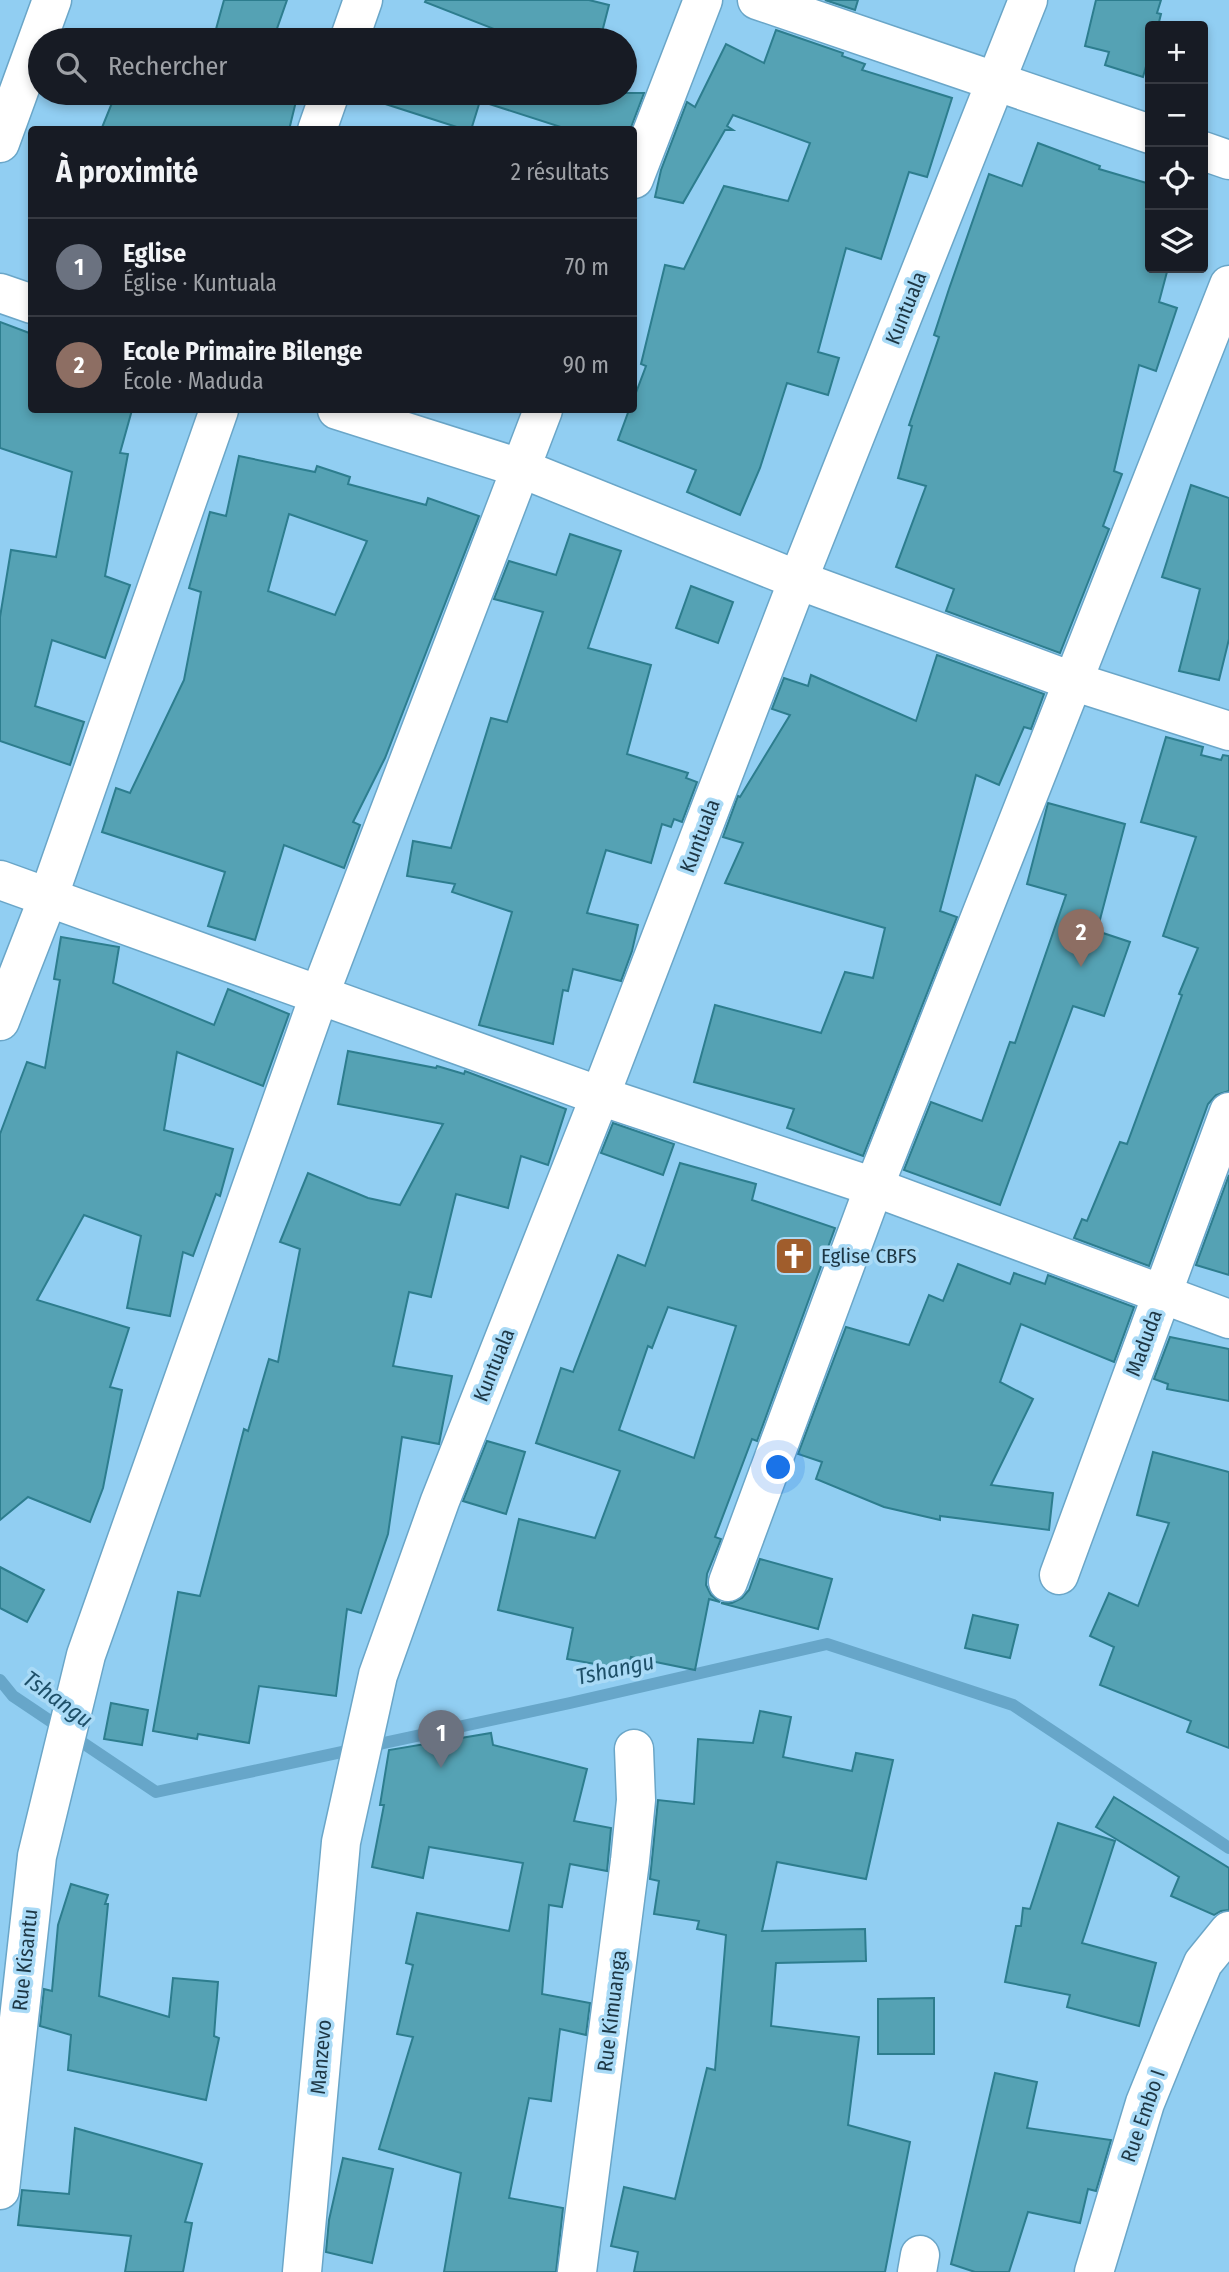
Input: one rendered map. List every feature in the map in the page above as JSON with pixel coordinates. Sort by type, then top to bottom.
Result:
[{"type":"street","points":[[42,28],[52,0]]},
{"type":"street","points":[[353,28],[363,0]]},
{"type":"street","points":[[637,171],[704,0]]},
{"type":"street","points":[[757,0],[1145,132]]},
{"type":"street","name":"Kuntuala","points":[[341,1842],[377,1675],[440,1501],[600,1096],[798,580],[1028,0]]},
{"type":"street","points":[[0,143],[28,66]]},
{"type":"street","points":[[318,126],[326,105]]},
{"type":"street","points":[[1208,153],[1229,160]]},
{"type":"street","points":[[728,1582],[874,1187],[1229,285]]},
{"type":"street","points":[[0,293],[28,303]]},
{"type":"street","points":[[0,1021],[48,898],[218,413]]},
{"type":"street","points":[[346,413],[520,468],[798,580],[1072,681],[1229,731]]},
{"type":"street","name":"Rue Kisantu","points":[[0,2190],[37,1856],[86,1656],[319,996],[542,413]]},
{"type":"street","points":[[0,880],[600,1096],[874,1187],[1229,1319]]},
{"type":"street","name":"Maduda","points":[[1059,1575],[1229,1112]]},
{"type":"street","name":"Rue Kimuanga","points":[[577,2272],[630,1861],[636,1800],[634,1749]]},
{"type":"street","name":"Manzevo","points":[[302,2272],[341,1842]]},
{"type":"street","name":"Rue Embo I","points":[[1094,2272],[1145,2103],[1203,1964],[1229,1931]]},
{"type":"building","points":[[224,0],[287,0],[277,28],[216,28]]},
{"type":"building","points":[[589,0],[609,5],[603,28],[491,28],[425,2]]},
{"type":"building","points":[[825,0],[858,0],[855,10]]},
{"type":"building","points":[[1096,0],[1161,0],[1157,13],[1161,14],[1159,21],[1145,21],[1143,77],[1105,65],[1109,52],[1085,46]]},
{"type":"building","points":[[776,30],[843,53],[842,56],[865,64],[862,70],[952,98],[927,177],[909,172],[881,259],[846,248],[818,352],[839,358],[828,395],[787,383],[760,468],[740,515],[687,492],[696,470],[618,440],[628,413],[637,413],[637,390],[646,366],[641,364],[665,265],[684,269],[724,186],[788,201],[810,143],[733,115],[727,126],[733,130],[725,130],[683,203],[655,197],[661,170],[687,102],[695,107],[726,44],[764,63]]},
{"type":"building","points":[[637,93],[644,93],[632,126],[558,126],[492,105],[637,105]]},
{"type":"building","points":[[111,105],[295,105],[290,126],[103,126]]},
{"type":"building","points":[[388,105],[479,105],[472,126],[454,126]]},
{"type":"building","points":[[1038,143],[1100,166],[1099,169],[1145,183],[1145,273],[1167,273],[1159,302],[1177,308],[1156,371],[1139,365],[1114,471],[1122,474],[1103,526],[1109,529],[1060,653],[946,611],[954,589],[896,567],[926,486],[898,478],[912,426],[909,425],[939,337],[934,335],[949,289],[989,174],[1022,186]]},
{"type":"building","points":[[0,322],[28,332],[28,413],[131,413],[120,453],[128,454],[105,576],[130,585],[105,658],[52,640],[35,706],[84,722],[70,765],[0,741],[0,617],[11,550],[56,557],[72,472],[0,448]]},
{"type":"building","points":[[239,456],[315,472],[317,466],[350,477],[348,484],[426,505],[428,498],[479,516],[385,758],[353,822],[360,825],[344,868],[284,845],[255,940],[208,926],[225,872],[102,832],[116,788],[130,793],[184,680],[201,592],[189,588],[210,512],[226,516]],"holes":[[[289,514],[367,541],[335,615],[268,591]]]},
{"type":"building","points":[[1191,485],[1229,498],[1229,639],[1219,680],[1179,671],[1200,589],[1162,577]]},
{"type":"building","points":[[570,534],[621,551],[588,648],[651,665],[627,754],[688,773],[686,778],[697,782],[682,822],[674,819],[671,827],[662,824],[651,863],[606,850],[587,913],[638,925],[632,951],[621,981],[573,969],[568,991],[563,990],[553,1044],[479,1025],[512,912],[452,892],[455,884],[407,876],[413,841],[451,848],[491,718],[507,722],[543,612],[494,599],[509,561],[556,575]]},
{"type":"building","points":[[691,586],[733,602],[718,643],[676,628]]},
{"type":"building","points":[[937,655],[1044,694],[1031,729],[1024,727],[999,785],[976,775],[940,911],[957,917],[863,1156],[787,1128],[794,1109],[694,1082],[715,1005],[821,1033],[845,972],[873,978],[885,928],[725,883],[743,843],[723,837],[738,796],[740,797],[790,715],[772,709],[784,678],[808,686],[811,675],[916,721]]},
{"type":"building","points":[[1166,737],[1203,747],[1201,755],[1221,760],[1223,755],[1229,756],[1229,1091],[1216,1095],[1208,1104],[1149,1266],[1074,1238],[1082,1219],[1087,1221],[1120,1142],[1127,1144],[1182,995],[1179,994],[1198,948],[1163,936],[1196,837],[1141,822]]},
{"type":"building","points":[[1048,803],[1125,824],[1097,931],[1130,942],[1104,1016],[1073,1006],[1000,1205],[904,1170],[931,1102],[982,1121],[1010,1042],[1015,1043],[1066,895],[1027,884]]},
{"type":"building","points":[[61,937],[119,947],[113,983],[214,1025],[228,989],[289,1014],[263,1086],[177,1052],[164,1130],[233,1149],[220,1196],[216,1194],[193,1256],[183,1252],[170,1316],[127,1308],[141,1236],[84,1215],[37,1300],[129,1328],[110,1387],[122,1390],[103,1488],[90,1522],[28,1497],[0,1520],[0,1134],[27,1062],[45,1068],[60,980],[54,979]]},
{"type":"building","points":[[348,1051],[436,1068],[437,1066],[464,1074],[465,1071],[566,1109],[548,1165],[521,1156],[508,1208],[456,1194],[431,1297],[409,1292],[393,1366],[452,1376],[439,1444],[402,1437],[388,1534],[361,1613],[347,1609],[336,1696],[259,1686],[249,1743],[198,1734],[197,1739],[153,1731],[178,1592],[200,1596],[244,1429],[248,1431],[269,1359],[278,1362],[300,1249],[280,1242],[308,1173],[368,1198],[400,1205],[443,1124],[338,1104]]},
{"type":"building","points":[[613,1123],[674,1144],[663,1175],[601,1153]]},
{"type":"building","points":[[680,1163],[756,1184],[752,1200],[835,1228],[757,1441],[752,1439],[715,1537],[721,1539],[707,1574],[706,1585],[711,1595],[720,1602],[709,1599],[695,1670],[631,1657],[629,1670],[567,1659],[573,1628],[498,1610],[519,1519],[595,1538],[620,1471],[536,1443],[561,1368],[573,1372],[618,1255],[645,1266]],"holes":[[[668,1307],[736,1326],[694,1458],[619,1430],[648,1346],[652,1348]]]},
{"type":"building","points":[[1229,1175],[1229,1275],[1196,1265]]},
{"type":"building","points":[[958,1264],[1010,1284],[1014,1273],[1045,1284],[1048,1275],[1134,1307],[1114,1362],[1021,1324],[1000,1382],[1033,1399],[991,1485],[1053,1493],[1049,1530],[940,1516],[940,1520],[884,1507],[816,1479],[822,1462],[798,1454],[846,1327],[909,1345],[929,1295],[943,1301]]},
{"type":"building","points":[[1170,1337],[1229,1349],[1229,1401],[1167,1389],[1168,1384],[1154,1379]]},
{"type":"building","points":[[487,1441],[525,1452],[506,1514],[463,1501]]},
{"type":"building","points":[[1153,1452],[1229,1472],[1229,1748],[1187,1732],[1191,1721],[1100,1685],[1114,1647],[1090,1636],[1109,1593],[1138,1606],[1169,1523],[1137,1515]]},
{"type":"building","points":[[760,1559],[832,1579],[818,1629],[721,1603],[732,1603],[742,1598],[749,1590]]},
{"type":"building","points":[[0,1567],[44,1590],[27,1622],[0,1608]]},
{"type":"building","points":[[973,1615],[1018,1625],[1010,1658],[965,1648]]},
{"type":"building","points":[[111,1703],[148,1710],[142,1745],[104,1739]]},
{"type":"building","points":[[760,1711],[791,1717],[783,1757],[852,1771],[856,1753],[893,1760],[866,1879],[777,1862],[762,1931],[865,1929],[866,1961],[776,1963],[771,2026],[859,2037],[848,2125],[910,2142],[885,2272],[634,2272],[638,2252],[611,2246],[624,2187],[675,2199],[707,2068],[715,2070],[726,1935],[697,1929],[699,1921],[654,1914],[659,1881],[650,1879],[658,1800],[694,1804],[698,1739],[753,1743]]},
{"type":"building","points":[[491,1733],[493,1745],[587,1769],[574,1821],[611,1828],[607,1871],[570,1864],[562,1907],[549,1905],[542,1994],[590,2003],[586,2035],[560,2029],[551,2101],[529,2098],[509,2198],[563,2208],[556,2272],[444,2272],[461,2173],[379,2149],[413,2037],[397,2034],[413,1965],[406,1963],[417,1913],[509,1931],[523,1863],[429,1847],[423,1878],[372,1867],[384,1805],[380,1805],[389,1750]]},
{"type":"building","points":[[1114,1797],[1229,1868],[1229,1910],[1214,1915],[1171,1896],[1179,1877],[1096,1827]]},
{"type":"building","points":[[1058,1823],[1115,1841],[1082,1943],[1156,1963],[1139,2026],[1067,2007],[1070,1995],[1005,1982],[1016,1926],[1021,1926],[1023,1908],[1030,1909]]},
{"type":"building","points":[[71,1884],[108,1895],[105,1904],[108,1904],[99,1996],[169,2017],[173,1978],[218,1982],[214,2036],[219,2038],[206,2100],[68,2070],[71,2035],[40,2026],[44,1989],[52,1991],[58,1925]]},
{"type":"building","points":[[934,1998],[934,2054],[878,2054],[878,1999]]},
{"type":"building","points":[[995,2073],[1037,2082],[1027,2128],[1111,2140],[1096,2191],[1088,2189],[1080,2223],[1028,2212],[1009,2272],[975,2272],[951,2264]]},
{"type":"building","points":[[75,2128],[202,2164],[185,2222],[192,2223],[183,2272],[125,2272],[131,2236],[18,2225],[22,2190],[69,2194]]},
{"type":"building","points":[[343,2158],[393,2169],[372,2263],[326,2252],[329,2220]]},
{"type":"waterway","name":"Tshangu","points":[[0,1680],[13,1696],[156,1792],[570,1703],[827,1644],[1013,1705],[1229,1848]]},
{"type":"place","name":"Ecole Primaire Bilenge","points":[[1081,967]]},
{"type":"place","name":"Eglise CBFS","points":[[794,1256]]},
{"type":"place","name":"Eglise","points":[[441,1768]]}]
